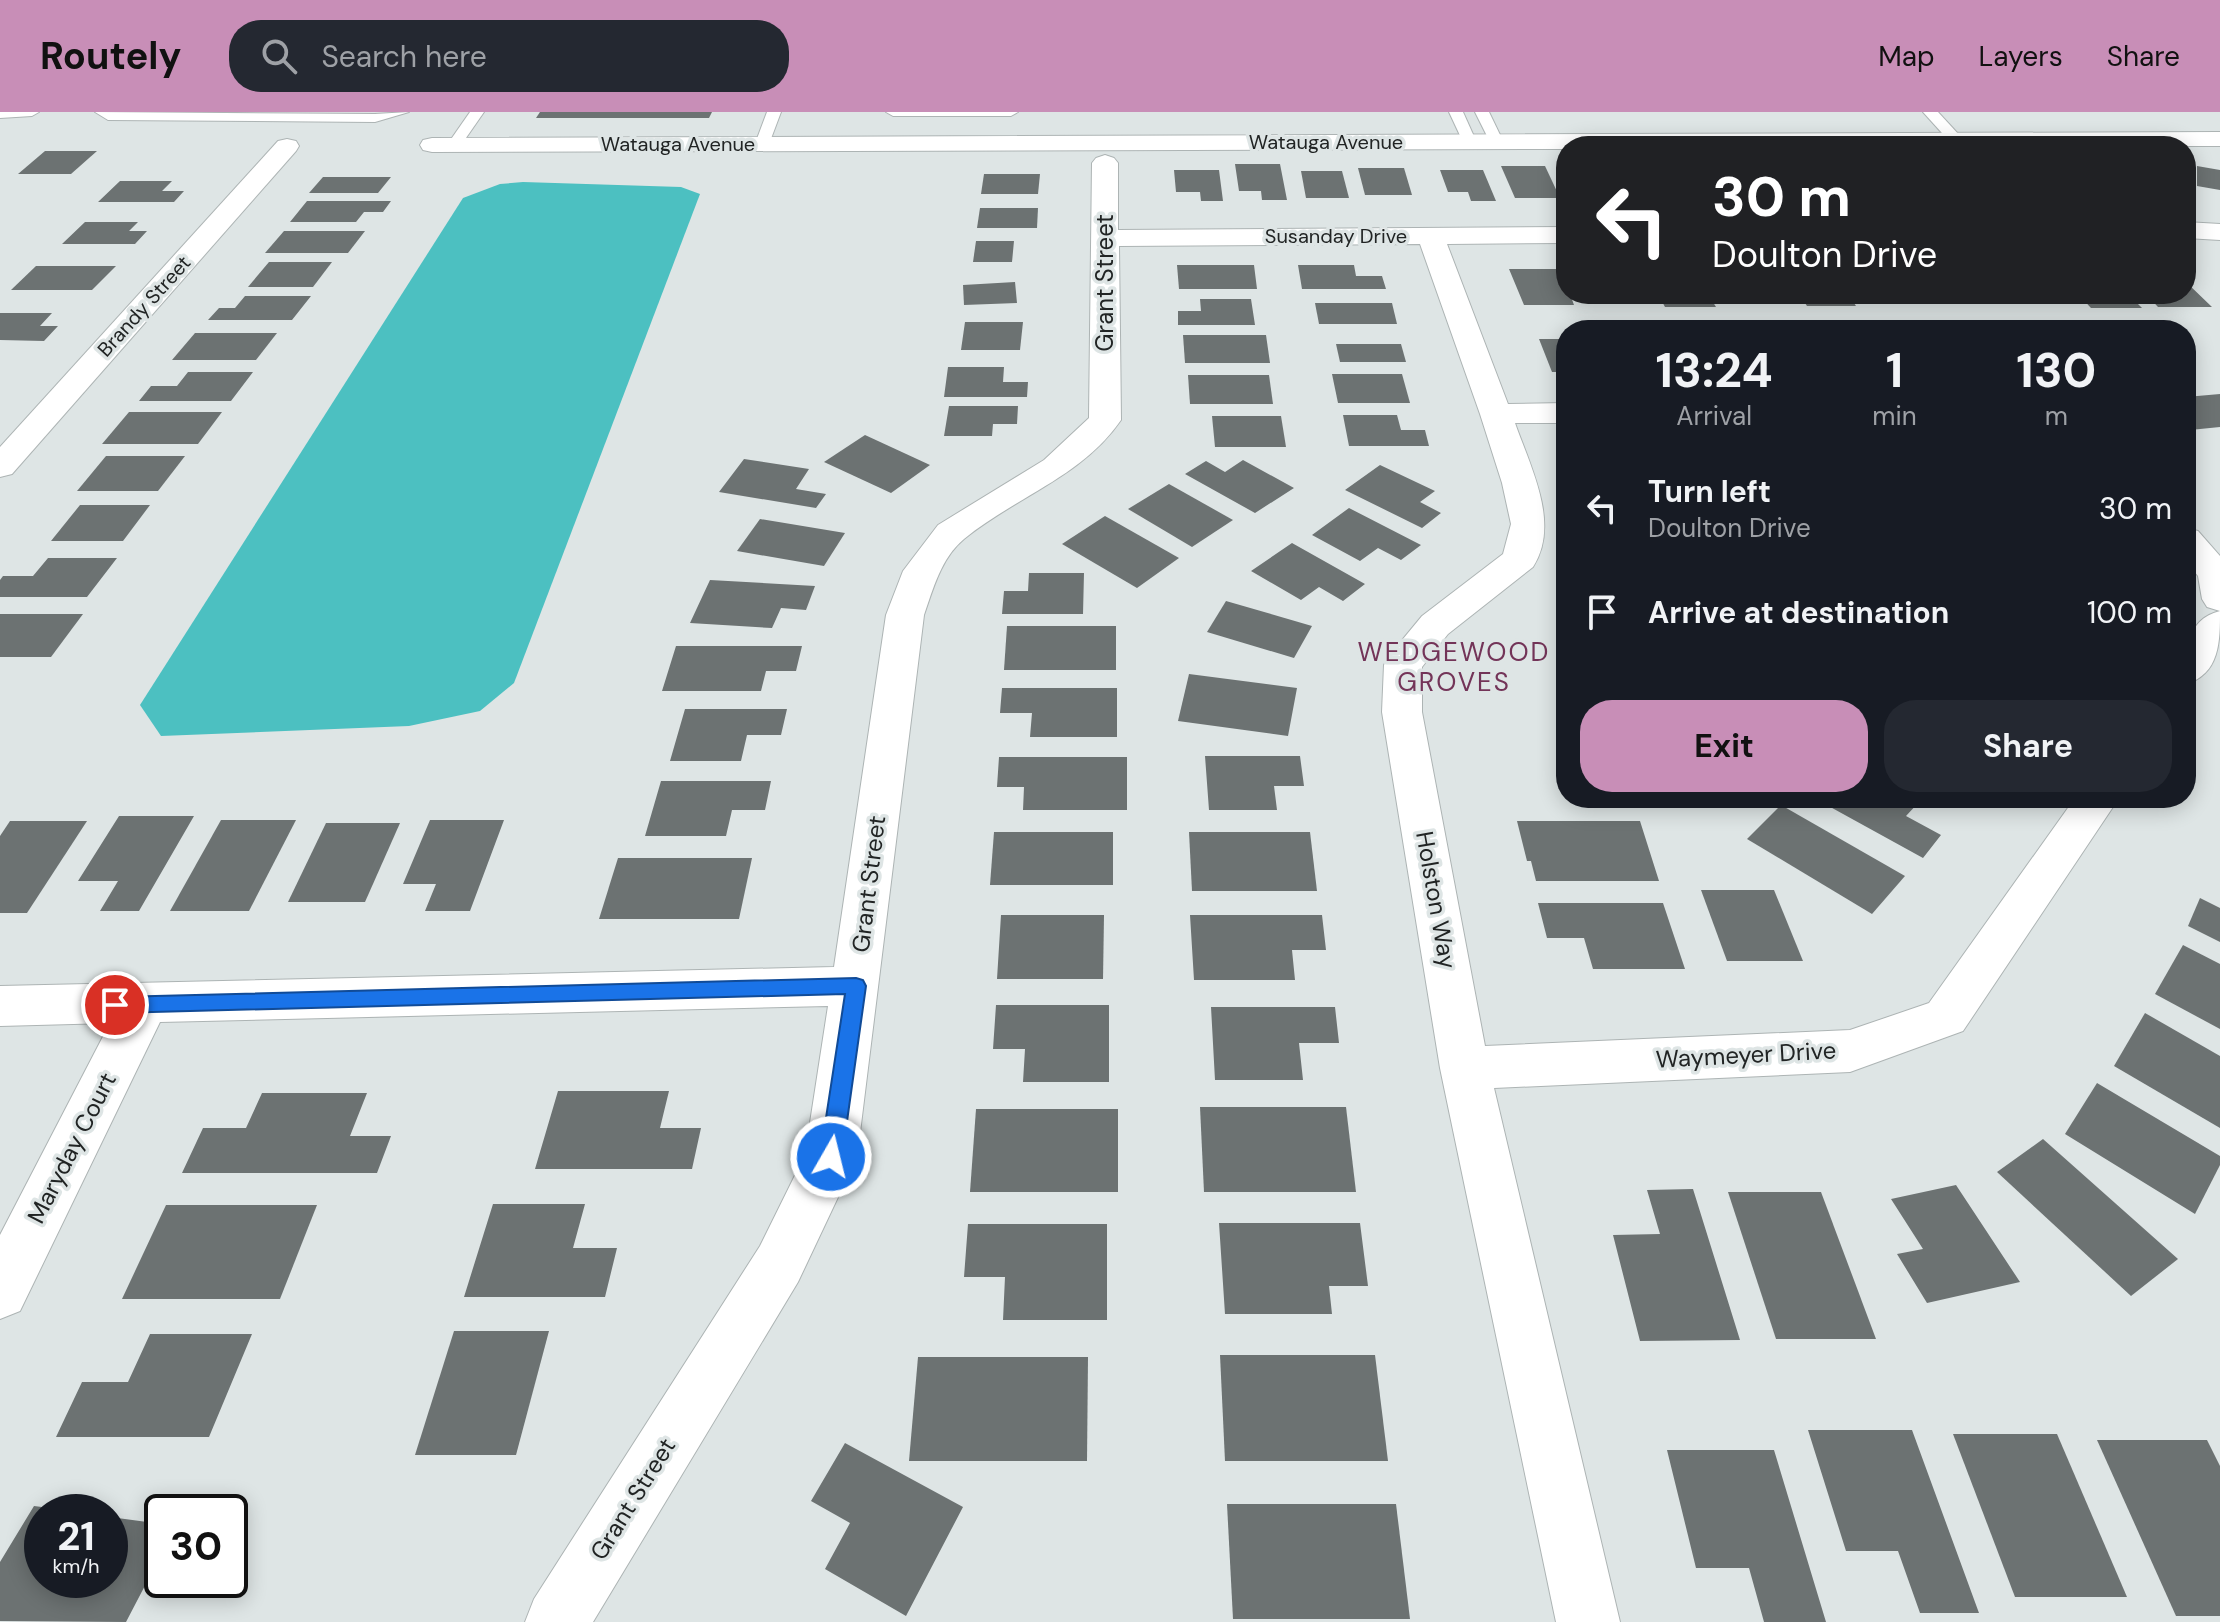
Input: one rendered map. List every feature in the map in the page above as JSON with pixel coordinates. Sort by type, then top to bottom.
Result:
[{"type":"street","name":"Watauga Avenue","points":[[2196,139],[2220,139]]},
{"type":"street","name":"Watauga Avenue","points":[[443,145],[1556,141]]},
{"type":"street","name":"Brandy Street","points":[[0,467],[287,146]]},
{"type":"street","name":"Grant Street","points":[[557,1622],[779,1264],[831,1157],[905,615],[921,571],[950,533],[1056,467],[1105,420],[1105,163]]},
{"type":"street","points":[[2196,231],[2220,232]]},
{"type":"street","name":"Susanday Drive","points":[[1106,238],[1556,235]]},
{"type":"street","name":"Holston Way","points":[[1431,236],[1496,414],[1519,483],[1528,524],[1520,559],[1435,625],[1403,665],[1402,712],[1465,1068],[1588,1622]]},
{"type":"street","points":[[1496,414],[1556,413]]},
{"type":"street","points":[[2196,551],[2216,574],[2220,599]]},
{"type":"street","points":[[2196,657],[2220,623]]},
{"type":"street","name":"Waymeyer Drive","points":[[1465,1068],[1850,1051],[1946,1017],[2091,808]]},
{"type":"street","points":[[0,1006],[856,986]]},
{"type":"street","name":"Maryday Court","points":[[0,1292],[144,1005]]},
{"type":"lane","points":[[0,114],[32,112]]},
{"type":"lane","points":[[102,112],[108,116],[375,118],[402,112]]},
{"type":"lane","points":[[443,145],[477,112]]},
{"type":"lane","points":[[762,144],[774,112]]},
{"type":"lane","points":[[893,112],[1011,112]]},
{"type":"lane","points":[[1456,112],[1469,141]]},
{"type":"lane","points":[[1482,112],[1496,141]]},
{"type":"lane","points":[[1930,112],[1952,136]]},
{"type":"water","points":[[500,184],[681,187],[700,194],[514,683],[480,711],[409,726],[161,736],[140,705],[463,198]]},
{"type":"building","points":[[540,112],[712,112],[709,118],[536,118]]},
{"type":"building","points":[[45,151],[97,151],[71,174],[18,174]]},
{"type":"building","points":[[1235,164],[1280,164],[1287,200],[1262,200],[1261,191],[1239,191]]},
{"type":"building","points":[[1501,166],[1545,166],[1556,189],[1556,198],[1515,198]]},
{"type":"building","points":[[2197,166],[2220,170],[2220,190],[2197,186]]},
{"type":"building","points":[[1358,168],[1404,168],[1412,195],[1365,195]]},
{"type":"building","points":[[1174,170],[1219,170],[1223,201],[1201,201],[1200,192],[1176,192]]},
{"type":"building","points":[[1440,170],[1483,170],[1496,201],[1471,201],[1468,192],[1448,192]]},
{"type":"building","points":[[1301,171],[1342,171],[1349,198],[1306,198]]},
{"type":"building","points":[[984,174],[1040,174],[1038,194],[981,194]]},
{"type":"building","points":[[323,177],[391,177],[378,193],[309,193]]},
{"type":"building","points":[[120,181],[172,181],[162,191],[184,191],[174,202],[98,202]]},
{"type":"building","points":[[307,201],[391,201],[383,212],[364,212],[356,222],[290,222]]},
{"type":"building","points":[[980,208],[1038,208],[1037,228],[977,228]]},
{"type":"building","points":[[85,222],[138,222],[129,231],[147,231],[135,244],[62,244]]},
{"type":"building","points":[[284,231],[365,231],[348,253],[265,253]]},
{"type":"building","points":[[976,241],[1014,241],[1012,262],[973,262]]},
{"type":"building","points":[[269,262],[332,262],[313,287],[248,287]]},
{"type":"building","points":[[1177,265],[1254,265],[1257,289],[1179,289]]},
{"type":"building","points":[[1298,265],[1354,265],[1356,276],[1382,276],[1386,289],[1302,289]]},
{"type":"building","points":[[36,266],[116,266],[92,290],[11,290]]},
{"type":"building","points":[[1509,269],[1556,269],[1556,304],[1574,305],[1524,305]]},
{"type":"building","points":[[1015,282],[1017,303],[964,305],[963,285]]},
{"type":"building","points":[[2196,292],[2212,307],[2158,307],[2155,304],[2196,304]]},
{"type":"building","points":[[245,296],[311,296],[292,320],[208,320],[219,308],[235,308]]},
{"type":"building","points":[[1200,299],[1251,299],[1255,325],[1178,325],[1178,311],[1201,311]]},
{"type":"building","points":[[1315,303],[1392,303],[1397,324],[1319,324]]},
{"type":"building","points":[[1663,304],[1714,304],[1716,307],[1665,307]]},
{"type":"building","points":[[1806,304],[1856,306],[1807,306]]},
{"type":"building","points":[[2087,304],[2138,304],[2142,308],[2091,308]]},
{"type":"building","points":[[0,313],[52,313],[40,326],[58,326],[44,341],[0,340]]},
{"type":"building","points":[[965,322],[1023,322],[1020,350],[961,350]]},
{"type":"building","points":[[195,333],[277,333],[256,360],[172,360]]},
{"type":"building","points":[[1183,335],[1266,335],[1270,363],[1185,363]]},
{"type":"building","points":[[1539,339],[1556,339],[1556,372],[1552,372]]},
{"type":"building","points":[[1336,344],[1401,344],[1406,362],[1340,362]]},
{"type":"building","points":[[948,367],[1004,367],[1003,382],[1028,382],[1027,397],[944,397]]},
{"type":"building","points":[[188,372],[253,372],[231,401],[139,401],[151,386],[177,386]]},
{"type":"building","points":[[1332,374],[1402,374],[1410,403],[1338,403]]},
{"type":"building","points":[[1188,375],[1269,375],[1273,404],[1190,404]]},
{"type":"building","points":[[2220,394],[2220,427],[2196,429],[2196,396]]},
{"type":"building","points":[[949,406],[1018,406],[1017,424],[993,424],[992,436],[944,436]]},
{"type":"building","points":[[129,412],[222,412],[198,444],[102,444]]},
{"type":"building","points":[[1343,415],[1397,415],[1401,430],[1425,430],[1429,446],[1349,446]]},
{"type":"building","points":[[1212,416],[1281,416],[1286,447],[1215,447]]},
{"type":"building","points":[[865,435],[930,465],[891,493],[824,462]]},
{"type":"building","points":[[106,456],[185,456],[158,491],[77,491]]},
{"type":"building","points":[[744,459],[809,469],[796,489],[826,494],[816,508],[719,492]]},
{"type":"building","points":[[1243,460],[1294,488],[1255,513],[1185,474],[1206,461],[1225,472]]},
{"type":"building","points":[[1380,465],[1435,491],[1420,502],[1441,513],[1422,528],[1345,490]]},
{"type":"building","points":[[1169,484],[1233,520],[1192,547],[1128,509]]},
{"type":"building","points":[[80,505],[150,505],[123,541],[51,541]]},
{"type":"building","points":[[1349,508],[1421,545],[1401,560],[1378,548],[1360,561],[1312,535]]},
{"type":"building","points":[[1105,516],[1179,558],[1137,588],[1062,544]]},
{"type":"building","points":[[760,519],[845,533],[824,566],[737,551]]},
{"type":"building","points":[[1292,543],[1365,584],[1343,601],[1319,587],[1301,600],[1251,571]]},
{"type":"building","points":[[48,558],[117,558],[87,597],[0,597],[0,580],[3,576],[33,576]]},
{"type":"building","points":[[1029,573],[1084,573],[1083,614],[1002,614],[1004,591],[1028,591]]},
{"type":"building","points":[[710,580],[815,586],[806,610],[781,608],[772,628],[690,623]]},
{"type":"building","points":[[1226,601],[1312,626],[1294,658],[1207,632]]},
{"type":"building","points":[[0,614],[83,614],[51,657],[0,657]]},
{"type":"building","points":[[1007,626],[1116,626],[1116,670],[1004,670]]},
{"type":"building","points":[[676,646],[802,646],[796,671],[766,671],[761,691],[662,691]]},
{"type":"building","points":[[1189,674],[1297,688],[1288,736],[1178,721]]},
{"type":"building","points":[[1002,688],[1117,688],[1117,737],[1030,737],[1032,713],[1000,713]]},
{"type":"building","points":[[685,709],[787,709],[781,735],[747,735],[741,761],[670,761]]},
{"type":"building","points":[[1205,756],[1300,756],[1304,786],[1274,786],[1277,810],[1209,810]]},
{"type":"building","points":[[999,757],[1127,757],[1127,810],[1023,810],[1024,787],[997,787]]},
{"type":"building","points":[[661,781],[771,781],[765,810],[732,810],[726,836],[645,836]]},
{"type":"building","points":[[1778,808],[1786,808],[1905,876],[1872,914],[1747,839]]},
{"type":"building","points":[[1832,808],[1913,808],[1906,816],[1941,835],[1923,858]]},
{"type":"building","points":[[119,816],[194,816],[139,911],[100,911],[118,881],[78,881]]},
{"type":"building","points":[[221,820],[296,820],[249,911],[170,911]]},
{"type":"building","points":[[430,820],[504,820],[470,911],[425,911],[436,884],[403,884]]},
{"type":"building","points":[[10,821],[87,821],[27,913],[0,913],[0,836]]},
{"type":"building","points":[[1517,821],[1640,821],[1659,881],[1536,881],[1531,861],[1527,861]]},
{"type":"building","points":[[326,823],[400,823],[365,902],[288,902]]},
{"type":"building","points":[[994,832],[1113,832],[1113,885],[990,885]]},
{"type":"building","points":[[1189,832],[1310,832],[1317,891],[1192,891]]},
{"type":"building","points":[[618,858],[752,858],[739,919],[599,919]]},
{"type":"building","points":[[1701,890],[1774,890],[1803,961],[1727,961]]},
{"type":"building","points":[[2200,898],[2220,908],[2220,942],[2188,926]]},
{"type":"building","points":[[1538,903],[1663,903],[1685,969],[1593,969],[1584,938],[1547,938]]},
{"type":"building","points":[[1001,915],[1104,915],[1103,979],[997,979]]},
{"type":"building","points":[[1190,915],[1322,915],[1326,950],[1292,950],[1295,980],[1194,980]]},
{"type":"building","points":[[2183,945],[2220,964],[2220,1029],[2155,994]]},
{"type":"building","points":[[996,1005],[1109,1005],[1109,1082],[1023,1082],[1025,1049],[993,1049]]},
{"type":"building","points":[[1211,1007],[1335,1007],[1339,1043],[1299,1043],[1303,1080],[1215,1080]]},
{"type":"building","points":[[2145,1013],[2220,1056],[2220,1128],[2114,1066]]},
{"type":"building","points":[[2097,1083],[2220,1156],[2220,1165],[2195,1214],[2065,1134]]},
{"type":"building","points":[[558,1091],[669,1091],[660,1128],[701,1128],[692,1169],[535,1169]]},
{"type":"building","points":[[262,1093],[367,1093],[350,1136],[391,1136],[377,1173],[182,1173],[203,1128],[246,1128]]},
{"type":"building","points":[[1200,1107],[1346,1107],[1356,1192],[1204,1192]]},
{"type":"building","points":[[976,1109],[1118,1109],[1118,1192],[970,1192]]},
{"type":"building","points":[[2043,1139],[2178,1259],[2131,1296],[1997,1172]]},
{"type":"building","points":[[1956,1185],[2020,1282],[1927,1303],[1897,1254],[1923,1249],[1891,1199]]},
{"type":"building","points":[[1693,1189],[1740,1340],[1640,1341],[1613,1235],[1660,1234],[1647,1190]]},
{"type":"building","points":[[1728,1192],[1821,1192],[1876,1339],[1776,1339]]},
{"type":"building","points":[[493,1204],[585,1204],[573,1248],[617,1248],[605,1297],[464,1297]]},
{"type":"building","points":[[166,1205],[317,1205],[280,1299],[122,1299]]},
{"type":"building","points":[[1219,1223],[1360,1223],[1368,1286],[1329,1286],[1332,1314],[1225,1314]]},
{"type":"building","points":[[968,1224],[1107,1224],[1107,1320],[1003,1320],[1005,1277],[964,1277]]},
{"type":"building","points":[[454,1331],[549,1331],[516,1455],[415,1455]]},
{"type":"building","points":[[150,1334],[252,1334],[209,1437],[56,1437],[82,1382],[128,1382]]},
{"type":"building","points":[[1220,1355],[1375,1355],[1388,1461],[1225,1461]]},
{"type":"building","points":[[918,1357],[1088,1357],[1087,1461],[909,1461]]},
{"type":"building","points":[[1808,1430],[1912,1430],[1979,1613],[1920,1613],[1898,1551],[1846,1551]]},
{"type":"building","points":[[1953,1434],[2057,1434],[2127,1597],[2015,1597]]},
{"type":"building","points":[[2097,1440],[2207,1440],[2220,1466],[2220,1616],[2176,1616]]},
{"type":"building","points":[[845,1443],[963,1507],[906,1616],[825,1569],[850,1523],[811,1501]]},
{"type":"building","points":[[1667,1450],[1774,1450],[1826,1622],[1764,1622],[1749,1568],[1696,1568]]},
{"type":"building","points":[[1227,1504],[1396,1504],[1410,1619],[1233,1619]]},
{"type":"building","points":[[128,1519],[144,1522],[144,1588],[126,1622],[0,1621],[0,1562],[24,1522],[24,1598],[128,1598]]},
{"type":"district","name":"WEDGEWOOD GROVES","points":[[1454,667]]},
{"type":"route","points":[[115,1005],[856,986],[831,1157]]}]
